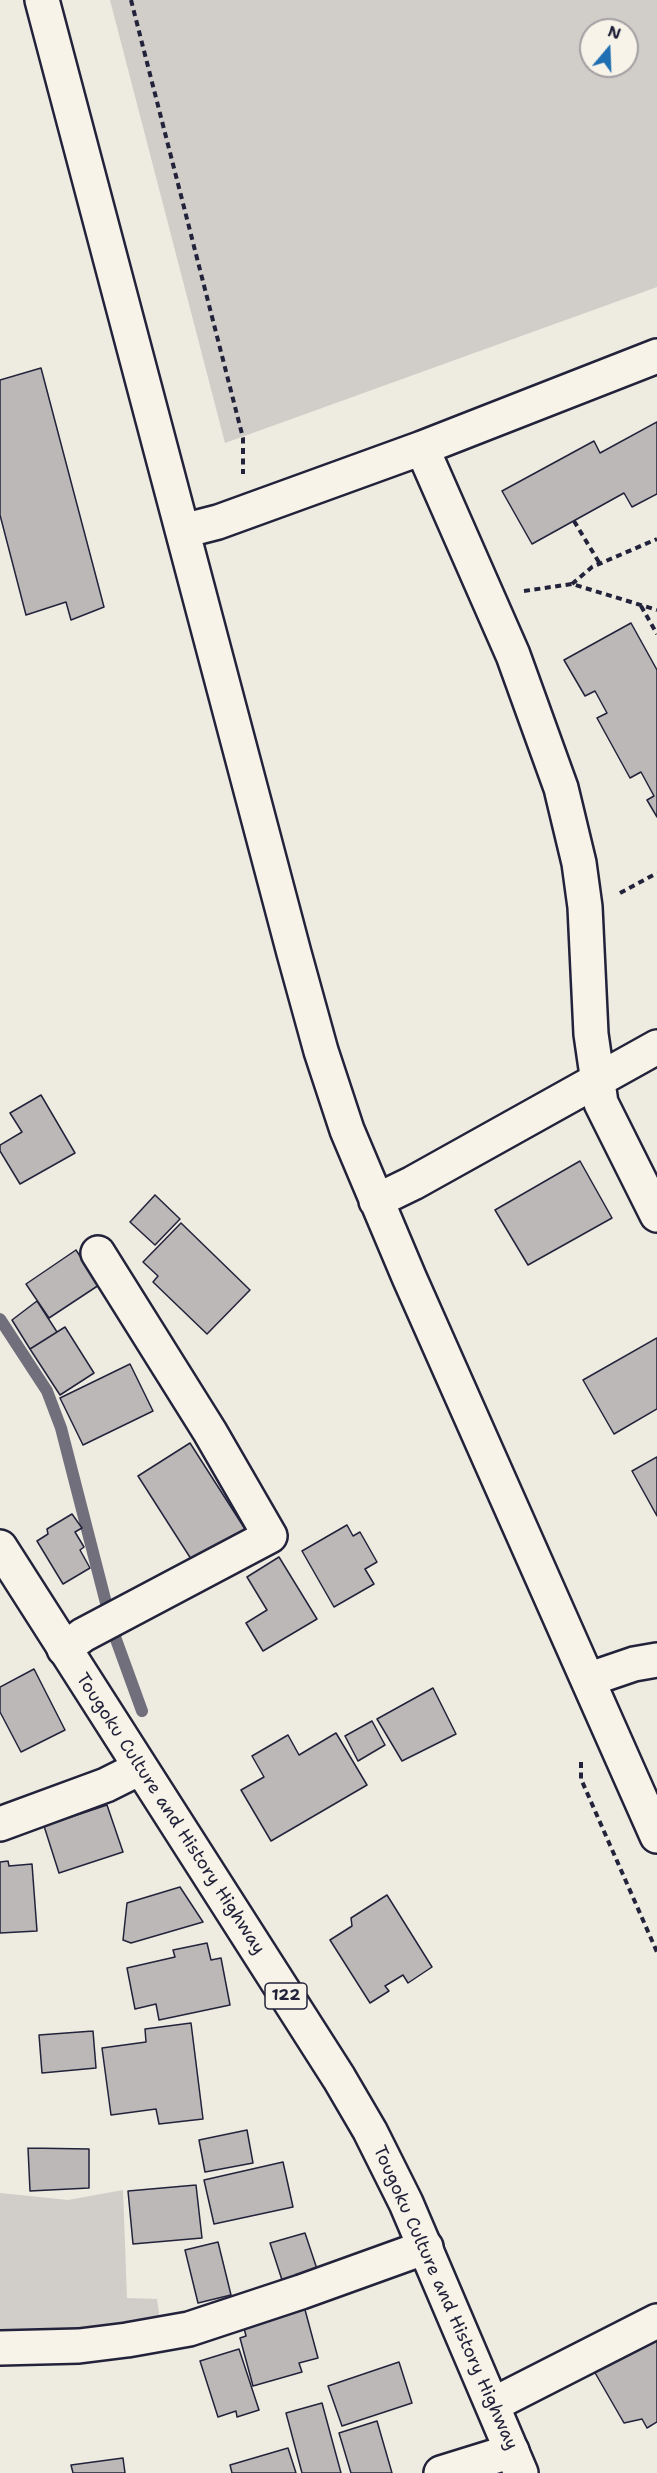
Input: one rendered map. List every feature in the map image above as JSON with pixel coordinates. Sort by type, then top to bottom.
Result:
[{"type":"main road","points":[[42,0],[321,1051],[347,1130],[376,1201],[590,1679],[657,1836]]},
{"type":"main road","points":[[183,531],[218,522],[422,448],[657,356]]},
{"type":"main road","points":[[422,448],[513,655],[561,788],[579,863],[585,907],[591,1034],[601,1103],[608,1122],[657,1215]]},
{"type":"main road","points":[[376,1201],[413,1183],[657,1047]]},
{"type":"main road","points":[[64,1649],[83,1635],[270,1536],[210,1432],[98,1253]]},
{"type":"main road","name":"Tougoku Culture and History Highway","points":[[0,1547],[339,2078],[387,2162],[426,2247],[517,2462]]},
{"type":"main road","points":[[590,1679],[634,1664],[657,1660]]},
{"type":"main road","points":[[0,1824],[106,1785],[140,1768]]},
{"type":"main road","points":[[0,2348],[80,2346],[189,2328],[301,2292],[426,2247]]},
{"type":"main road","points":[[494,2404],[657,2321]]},
{"type":"main road","points":[[441,2473],[517,2462]]},
{"type":"path","points":[[131,0],[243,438],[243,484]]},
{"type":"path","points":[[574,521],[600,564]]},
{"type":"path","points":[[572,584],[600,564],[657,539]]},
{"type":"path","points":[[518,592],[572,584],[657,610]]},
{"type":"path","points":[[641,605],[657,634]]},
{"type":"path","points":[[611,898],[657,873]]},
{"type":"path","points":[[581,1756],[581,1779],[657,1952]]},
{"type":"shaded area","points":[[110,0],[657,0],[657,287],[225,443]]},
{"type":"shaded area","points":[[123,2190],[127,2298],[157,2299],[161,2328],[0,2340],[0,2193],[68,2200]]},
{"type":"building","points":[[41,368],[104,607],[71,620],[66,602],[26,615],[0,515],[0,380]]},
{"type":"building","points":[[657,422],[657,494],[632,507],[624,493],[532,544],[502,491],[594,441],[600,453]]},
{"type":"building","points":[[631,623],[657,670],[657,817],[647,800],[654,796],[641,772],[630,778],[597,718],[607,713],[595,691],[585,696],[564,660]]},
{"type":"building","points":[[41,1095],[75,1153],[20,1184],[0,1151],[0,1145],[22,1132],[10,1113]]},
{"type":"building","points":[[580,1161],[612,1218],[528,1265],[495,1210]]},
{"type":"building","points":[[155,1195],[180,1219],[155,1245],[130,1222]]},
{"type":"building","points":[[181,1223],[250,1290],[207,1334],[153,1282],[158,1276],[143,1262]]},
{"type":"building","points":[[76,1250],[99,1285],[49,1318],[26,1284]]},
{"type":"building","points":[[37,1301],[57,1332],[30,1349],[12,1320]]},
{"type":"building","points":[[65,1327],[94,1373],[60,1395],[30,1349]]},
{"type":"building","points":[[657,1338],[657,1409],[614,1434],[583,1380]]},
{"type":"building","points":[[130,1364],[153,1411],[83,1445],[60,1398]]},
{"type":"building","points":[[190,1443],[245,1529],[193,1562],[138,1476]]},
{"type":"building","points":[[657,1457],[657,1516],[632,1471]]},
{"type":"building","points":[[72,1514],[82,1528],[75,1532],[84,1547],[80,1550],[90,1568],[63,1584],[37,1541],[48,1534],[47,1529]]},
{"type":"building","points":[[347,1525],[353,1536],[360,1532],[377,1562],[365,1569],[374,1584],[334,1607],[302,1551]]},
{"type":"building","points":[[279,1557],[317,1619],[263,1651],[246,1623],[267,1610],[247,1577]]},
{"type":"building","points":[[34,1669],[65,1730],[21,1752],[0,1712],[0,1687]]},
{"type":"building","points":[[433,1688],[456,1734],[402,1761],[377,1719]]},
{"type":"building","points":[[372,1721],[385,1745],[358,1761],[345,1736]]},
{"type":"building","points":[[336,1733],[367,1785],[271,1841],[241,1790],[264,1777],[252,1756],[288,1735],[299,1755]]},
{"type":"building","points":[[107,1805],[123,1852],[59,1873],[44,1826]]},
{"type":"building","points":[[8,1861],[9,1866],[32,1864],[37,1931],[0,1933],[0,1862]]},
{"type":"building","points":[[180,1887],[203,1922],[131,1943],[123,1940],[127,1903]]},
{"type":"building","points":[[387,1895],[432,1967],[408,1983],[403,1975],[385,1986],[389,1991],[370,2003],[330,1940],[352,1926],[351,1918]]},
{"type":"building","points":[[207,1943],[211,1960],[221,1958],[230,2005],[159,2020],[156,2004],[135,2009],[127,1968],[175,1957],[173,1950]]},
{"type":"building","points":[[191,2023],[203,2119],[159,2124],[156,2109],[111,2115],[102,2048],[146,2042],[145,2029]]},
{"type":"building","points":[[93,2031],[96,2068],[42,2073],[39,2035]]},
{"type":"building","points":[[247,2130],[253,2163],[205,2172],[199,2140]]},
{"type":"building","points":[[28,2148],[89,2149],[89,2188],[30,2191]]},
{"type":"building","points":[[283,2162],[293,2207],[214,2224],[204,2180]]},
{"type":"building","points":[[196,2185],[202,2238],[133,2244],[128,2191]]},
{"type":"building","points":[[305,2233],[319,2275],[284,2286],[270,2243]]},
{"type":"building","points":[[218,2242],[231,2295],[198,2303],[185,2250]]},
{"type":"building","points":[[304,2306],[318,2358],[299,2363],[302,2372],[253,2386],[240,2338],[246,2336],[243,2324]]},
{"type":"building","points":[[657,2336],[657,2422],[647,2428],[642,2419],[624,2423],[594,2371]]},
{"type":"building","points":[[239,2349],[259,2410],[237,2417],[236,2411],[218,2417],[200,2361]]},
{"type":"building","points":[[399,2362],[412,2403],[342,2426],[328,2386]]},
{"type":"building","points":[[322,2403],[341,2473],[302,2473],[286,2413]]},
{"type":"building","points":[[377,2421],[392,2473],[351,2473],[339,2433]]},
{"type":"building","points":[[288,2448],[296,2473],[232,2473],[230,2465]]},
{"type":"building","points":[[123,2458],[125,2473],[73,2473],[71,2465]]},
{"type":"waterway","points":[[0,1319],[47,1391],[61,1428],[106,1603]]},
{"type":"waterway","points":[[114,1634],[142,1711]]}]
